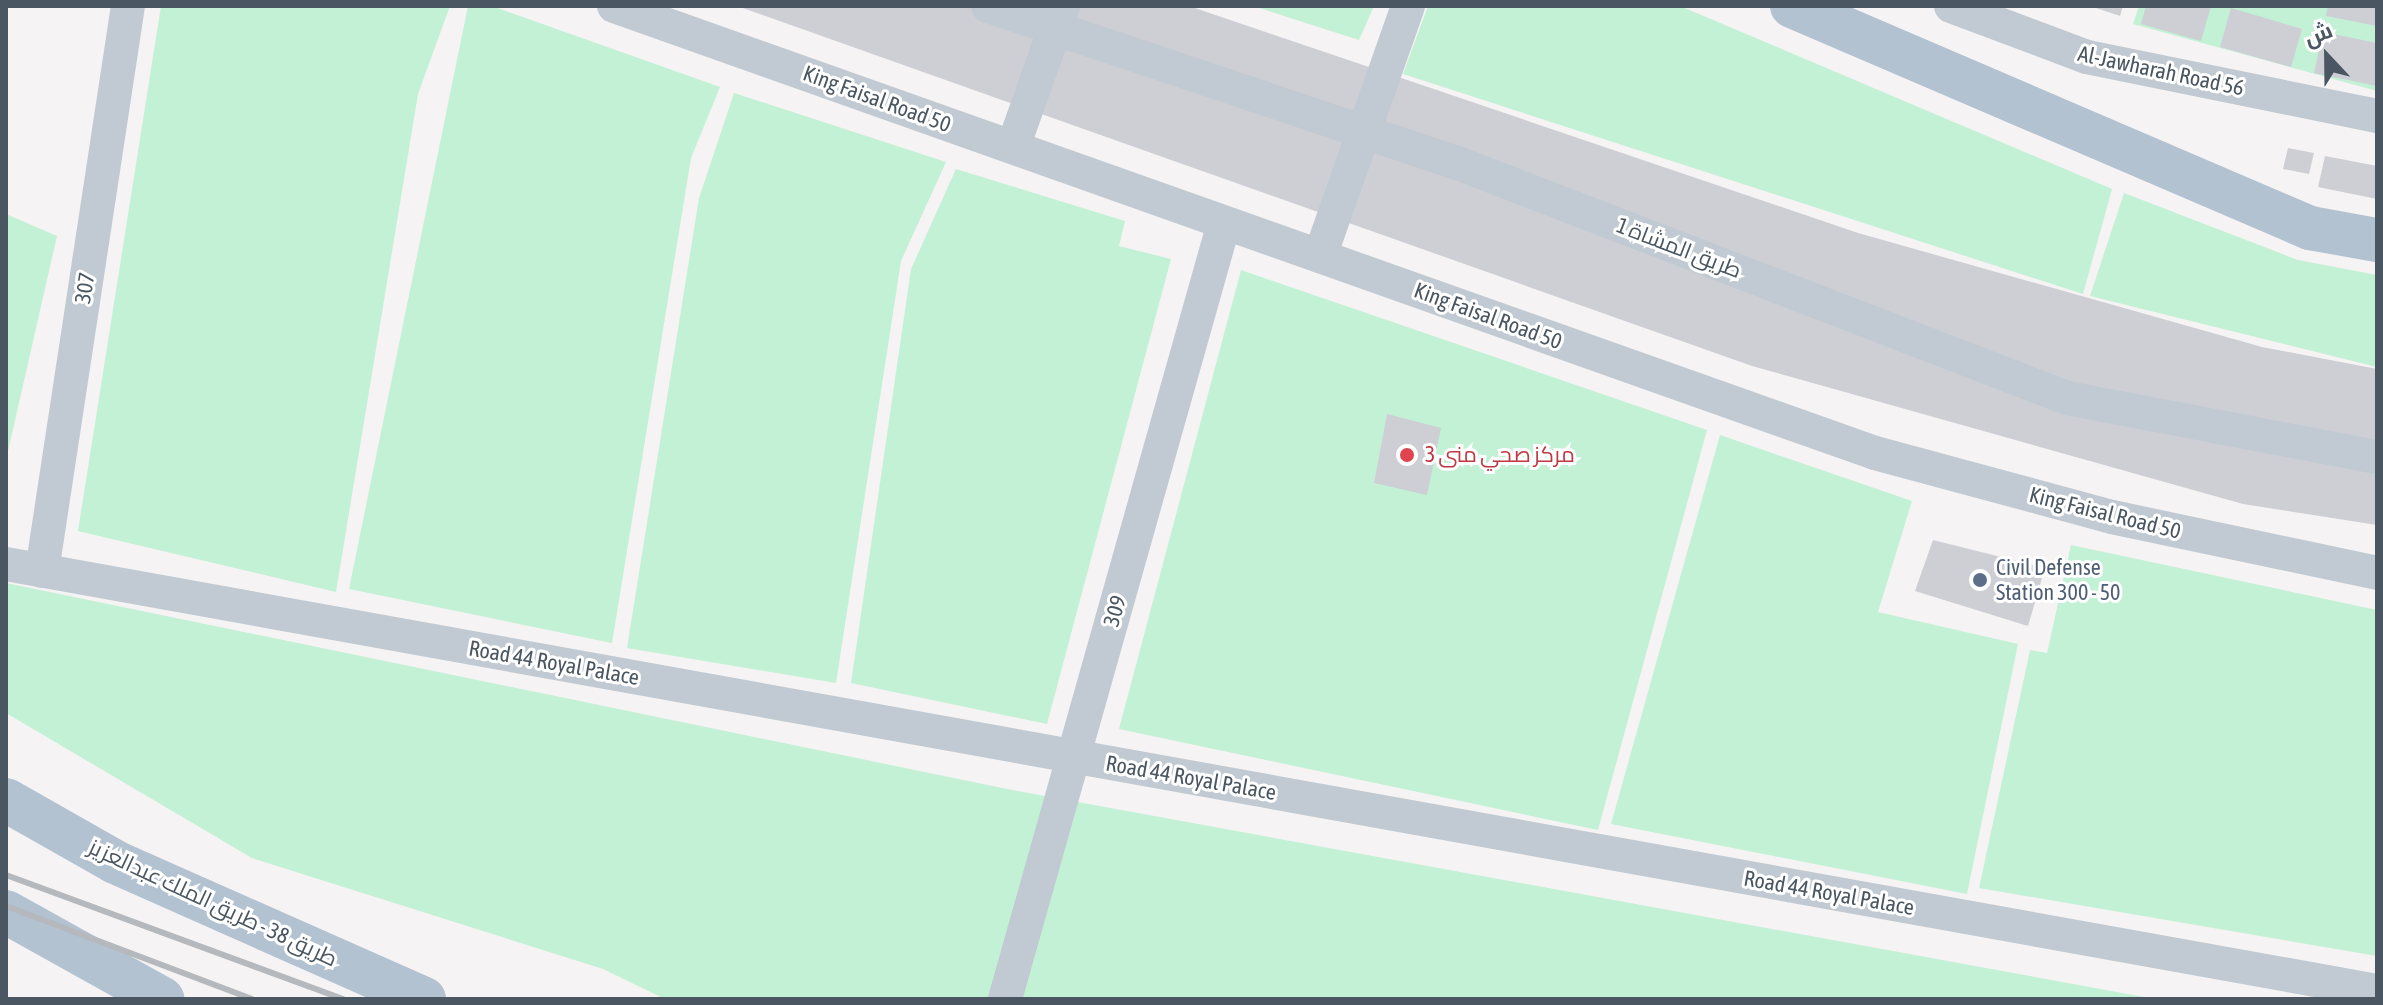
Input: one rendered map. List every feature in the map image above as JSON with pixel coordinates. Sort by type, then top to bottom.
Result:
[{"type":"main road","points":[[1792,6],[2310,228],[2377,240]]},
{"type":"main road","name":"طريق 38 - طريق الملك عبدالعزيز","points":[[6,800],[115,862],[424,999]]},
{"type":"main road","points":[[6,912],[162,999]]},
{"type":"street","name":"307","points":[[42,571],[128,6]]},
{"type":"street","name":"King Faisal Road 50","points":[[614,6],[1875,453],[2112,517],[2377,573]]},
{"type":"street","name":"طريق المشاة 1","points":[[988,6],[1059,17],[2067,398],[2377,457]]},
{"type":"street","points":[[1320,256],[1408,6]]},
{"type":"street","name":"Al-Jawharah Road 56","points":[[1951,6],[2087,57],[2377,116]]},
{"type":"street","points":[[1013,147],[1059,17]]},
{"type":"street","name":"309","points":[[1005,999],[1224,223]]},
{"type":"street","name":"Road 44 Royal Palace","points":[[6,564],[2377,991]]},
{"type":"green space","points":[[161,6],[450,6],[418,94],[336,592],[78,531]]},
{"type":"green space","points":[[468,6],[492,6],[720,87],[691,158],[612,643],[349,589]]},
{"type":"green space","points":[[1253,6],[1374,6],[1359,40]]},
{"type":"green space","points":[[1428,6],[1680,6],[2112,189],[2083,294],[1403,74]]},
{"type":"green space","points":[[2139,6],[2377,6],[2377,91],[2133,24]]},
{"type":"green space","points":[[734,93],[946,162],[901,261],[836,683],[627,648],[699,198]]},
{"type":"green space","points":[[956,169],[1125,221],[1119,246],[1171,259],[1047,724],[851,683],[911,269]]},
{"type":"green space","points":[[2124,193],[2298,260],[2377,275],[2377,367],[2090,296]]},
{"type":"green space","points":[[6,214],[57,236],[6,460]]},
{"type":"green space","points":[[1241,270],[1707,430],[1598,830],[1119,729]]},
{"type":"green space","points":[[1720,435],[1912,501],[1878,612],[2018,644],[1967,894],[1611,824]]},
{"type":"green space","points":[[2071,545],[2377,610],[2377,956],[1979,888],[2030,650],[2047,653]]},
{"type":"green space","points":[[6,583],[1012,790],[2155,999],[665,999],[603,969],[252,858],[6,713]]},
{"type":"building","points":[[737,6],[1189,6],[1858,233],[2262,347],[2377,369],[2377,525],[2243,504],[1752,366]]},
{"type":"building","points":[[2090,6],[2123,6],[2120,16]]},
{"type":"building","points":[[2146,6],[2211,6],[2201,41],[2141,24]]},
{"type":"building","points":[[2328,6],[2377,7],[2377,26],[2326,16]]},
{"type":"building","points":[[2231,8],[2302,29],[2291,67],[2220,47]]},
{"type":"building","points":[[2323,32],[2377,43],[2377,86],[2314,73]]},
{"type":"building","points":[[2288,148],[2314,153],[2309,174],[2283,169]]},
{"type":"building","points":[[2325,156],[2377,166],[2377,199],[2318,187]]},
{"type":"building","name":"مركز صحي منى 3","points":[[1387,414],[1441,428],[1427,495],[1374,483]]},
{"type":"building","name":"Civil Defense Station 300 - 50","points":[[1933,540],[2045,568],[2028,626],[1915,591]]},
{"type":"railway","points":[[6,875],[343,999]]},
{"type":"railway","points":[[6,906],[252,999]]},
{"type":"place","name":"مركز صحي منى 3","points":[[1407,455]]},
{"type":"place","name":"Civil Defense Station 300 - 50","points":[[1980,580]]}]
